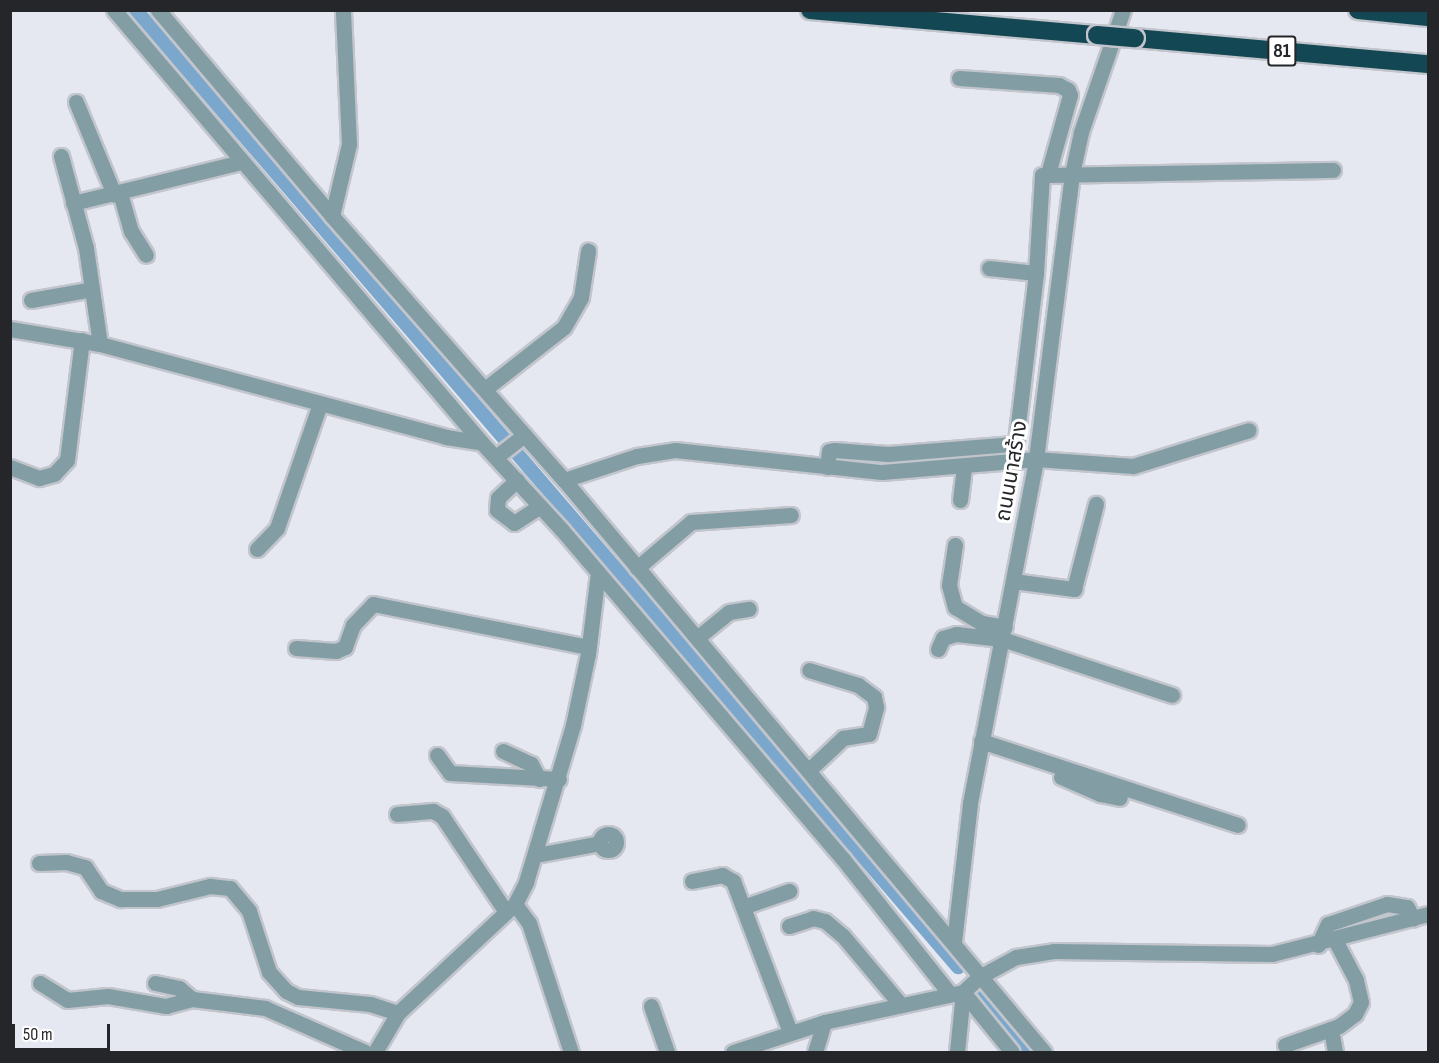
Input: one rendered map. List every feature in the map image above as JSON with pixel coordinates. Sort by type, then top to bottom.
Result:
[{"type":"highway","name":"81","points":[[810,10],[1428,64]]},
{"type":"highway","points":[[1359,10],[1428,17]]},
{"type":"street","points":[[114,10],[482,443],[500,454],[517,480],[957,993],[1012,1053]]},
{"type":"street","points":[[158,10],[332,216],[485,389],[521,438],[564,480],[954,942],[979,977],[1044,1053]]},
{"type":"street","points":[[332,216],[349,144],[343,10]]},
{"type":"street","name":"ถนนนาสร้าง","points":[[954,942],[981,741],[1004,633],[1036,459],[1071,174],[1081,132],[1123,10]]},
{"type":"street","points":[[959,78],[1059,85],[1068,90],[1071,94],[1047,174]]},
{"type":"street","points":[[76,102],[131,231],[146,255]]},
{"type":"street","points":[[61,156],[92,289],[100,344]]},
{"type":"street","points":[[73,203],[241,162]]},
{"type":"street","points":[[827,466],[830,450],[888,454],[1004,445],[1016,441],[1036,273],[1040,178],[1047,174],[1333,170]]},
{"type":"street","points":[[485,389],[564,327],[581,297],[588,251]]},
{"type":"street","points":[[989,268],[1036,273]]},
{"type":"street","points":[[31,300],[92,289]]},
{"type":"street","points":[[10,329],[100,344],[446,437],[482,443]]},
{"type":"street","points":[[10,467],[39,478],[54,474],[67,460],[73,436],[74,394],[82,340]]},
{"type":"street","points":[[257,549],[276,528],[320,404]]},
{"type":"street","points":[[564,480],[637,456],[675,450],[740,454],[882,472],[964,467],[1036,459],[1133,465],[1249,430]]},
{"type":"street","points":[[500,454],[521,438]]},
{"type":"street","points":[[960,500],[964,467]]},
{"type":"street","points":[[517,480],[498,498],[497,510],[509,521],[520,522],[540,506]]},
{"type":"street","points":[[1013,581],[1074,589],[1096,504]]},
{"type":"street","points":[[637,568],[691,522],[791,515]]},
{"type":"street","points":[[955,545],[949,585],[955,607],[1004,633],[1172,695]]},
{"type":"street","points":[[375,1053],[398,1013],[511,908],[536,855],[559,779],[589,647],[598,573]]},
{"type":"street","points":[[296,648],[336,651],[345,647],[353,625],[373,604],[589,647]]},
{"type":"street","points":[[697,638],[729,612],[749,609]]},
{"type":"street","points":[[938,649],[943,638],[956,634],[1004,633]]},
{"type":"street","points":[[809,670],[858,685],[874,697],[876,707],[869,734],[843,738],[809,770]]},
{"type":"street","points":[[981,741],[1238,825]]},
{"type":"street","points":[[503,751],[531,764],[539,778]]},
{"type":"street","points":[[437,755],[450,773],[559,779]]},
{"type":"street","points":[[1040,760],[1056,775],[1090,791],[1120,798]]},
{"type":"street","points":[[397,814],[433,811],[442,816],[511,908],[529,923],[571,1053]]},
{"type":"street","points":[[536,855],[600,843]]},
{"type":"street","points":[[39,863],[66,862],[85,867],[101,891],[120,899],[157,899],[210,886],[230,888],[249,911],[269,972],[286,991],[298,997],[370,1004],[398,1013]]},
{"type":"street","points":[[692,881],[729,875],[790,1032]]},
{"type":"street","points":[[743,907],[789,891]]},
{"type":"street","points":[[1318,945],[1329,924],[1387,904],[1407,907],[1413,919]]},
{"type":"street","points":[[733,1053],[824,1022],[957,993],[979,977],[1016,957],[1034,953],[1272,954],[1318,945],[1428,915]]},
{"type":"street","points":[[789,926],[813,918],[825,921],[843,936],[901,1005]]},
{"type":"street","points":[[1285,1045],[1331,1029],[1354,1014],[1361,1002],[1356,980],[1335,940]]},
{"type":"street","points":[[40,982],[67,1000],[108,996],[166,1006],[192,999],[265,1008],[365,1053]]},
{"type":"street","points":[[155,983],[179,988],[192,999]]},
{"type":"street","points":[[957,993],[957,1053]]},
{"type":"street","points":[[651,1006],[667,1053]]},
{"type":"street","points":[[815,1053],[824,1022]]},
{"type":"street","points":[[1331,1029],[1335,1053]]},
{"type":"waterway","points":[[136,10],[958,967]]},
{"type":"waterway","points":[[980,994],[1030,1052]]}]
